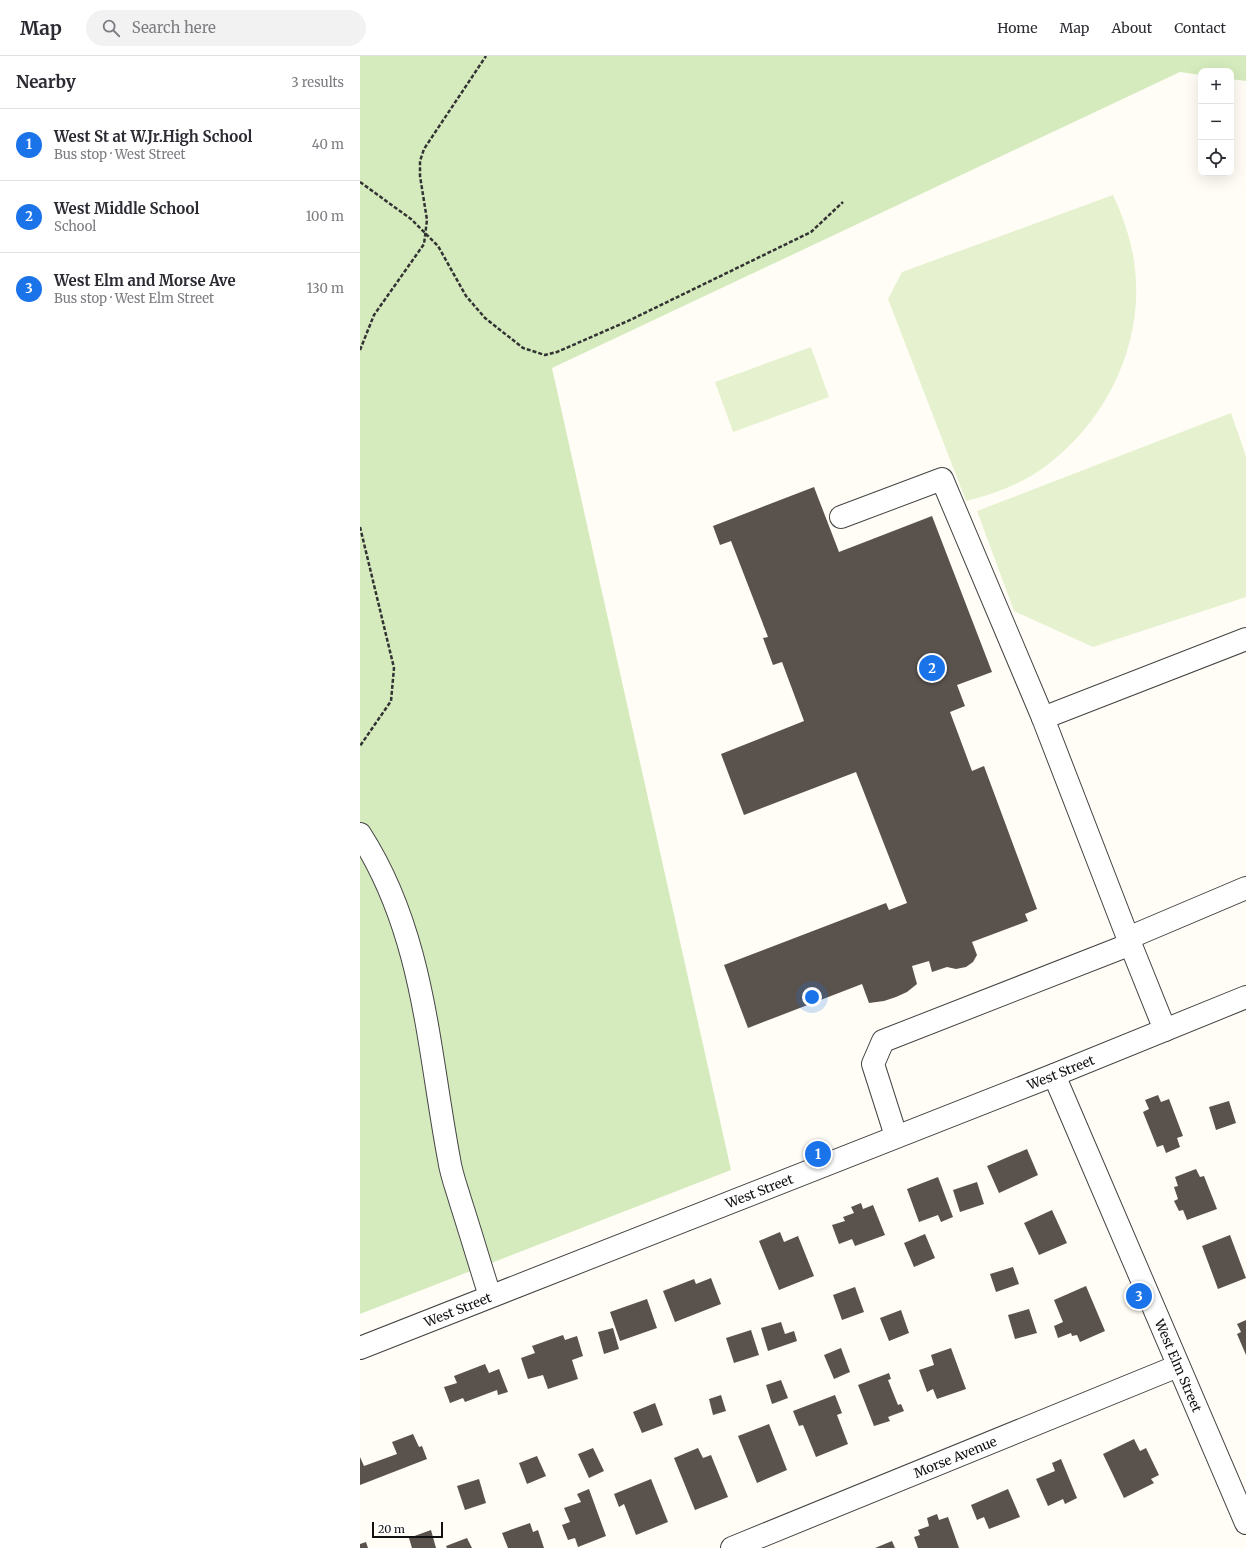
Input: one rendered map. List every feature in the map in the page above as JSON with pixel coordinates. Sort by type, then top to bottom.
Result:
[{"type":"street","points":[[841,517],[942,479],[1044,718],[1129,941],[1165,1030]]},
{"type":"street","points":[[1044,718],[1246,638]]},
{"type":"street","points":[[360,834],[388,885],[411,948],[421,990],[431,1044],[449,1161],[490,1296]]},
{"type":"street","points":[[896,1136],[873,1064],[883,1040],[1129,941],[1246,888]]},
{"type":"street","name":"West Street","points":[[360,1348],[1054,1075],[1246,997]]},
{"type":"street","name":"West Elm Street","points":[[1054,1075],[1246,1523]]},
{"type":"street","name":"Morse Avenue","points":[[732,1548],[1178,1366]]},
{"type":"path","points":[[360,350],[374,315],[424,244],[427,220],[420,176],[420,161],[424,148],[486,56]]},
{"type":"path","points":[[360,182],[411,219],[438,246],[466,296],[485,318],[523,348],[545,356],[628,321],[811,232],[843,202]]},
{"type":"path","points":[[360,527],[394,668],[391,701],[360,746]]},
{"type":"green space","points":[[360,56],[1246,56],[1246,81],[1234,79],[1234,68],[1198,68],[1198,75],[1180,72],[552,368],[731,1170],[360,1314]]},
{"type":"green space","points":[[1113,195],[1129,239],[1133,255],[1136,285],[1135,315],[1129,345],[1119,373],[1106,400],[1089,424],[1069,446],[1046,466],[1008,488],[966,501],[888,299],[902,272]]},
{"type":"green space","points":[[811,347],[829,397],[733,432],[715,382]]},
{"type":"green space","points":[[1231,413],[1246,456],[1246,597],[1093,647],[1014,611],[977,511]]},
{"type":"building","points":[[814,487],[839,552],[932,516],[992,672],[957,685],[965,706],[950,712],[972,771],[984,766],[1037,909],[1025,914],[1028,921],[972,942],[977,955],[973,962],[966,967],[956,969],[947,967],[932,972],[929,961],[912,966],[917,984],[907,992],[896,997],[884,1001],[869,1003],[862,984],[748,1028],[724,965],[886,903],[889,910],[907,903],[856,772],[744,815],[721,754],[804,721],[782,662],[773,665],[763,638],[768,637],[731,541],[720,545],[713,526]]},
{"type":"building","points":[[1158,1095],[1161,1102],[1169,1099],[1183,1136],[1177,1138],[1180,1147],[1166,1153],[1163,1145],[1157,1147],[1143,1112],[1149,1109],[1145,1100]]},
{"type":"building","points":[[1229,1101],[1236,1123],[1216,1130],[1209,1107]]},
{"type":"building","points":[[1027,1149],[1038,1175],[999,1193],[987,1166]]},
{"type":"building","points":[[1196,1169],[1200,1177],[1204,1176],[1217,1209],[1187,1220],[1183,1210],[1179,1211],[1174,1201],[1178,1199],[1174,1187],[1178,1186],[1175,1177]]},
{"type":"building","points":[[938,1177],[953,1217],[941,1222],[938,1215],[919,1222],[907,1189]]},
{"type":"building","points":[[977,1182],[984,1204],[960,1212],[953,1190]]},
{"type":"building","points":[[861,1203],[863,1209],[873,1205],[885,1235],[855,1246],[852,1239],[839,1244],[832,1225],[845,1221],[843,1217],[854,1213],[851,1207]]},
{"type":"building","points":[[1052,1210],[1067,1243],[1039,1255],[1024,1223]]},
{"type":"building","points":[[780,1232],[784,1242],[798,1236],[814,1276],[779,1290],[759,1241]]},
{"type":"building","points":[[925,1234],[935,1258],[914,1267],[904,1243]]},
{"type":"building","points":[[1230,1235],[1246,1278],[1218,1289],[1202,1246]]},
{"type":"building","points":[[1013,1267],[1019,1284],[996,1292],[990,1274]]},
{"type":"building","points":[[711,1278],[721,1304],[675,1322],[663,1291],[694,1279],[696,1284]]},
{"type":"building","points":[[1086,1286],[1105,1331],[1080,1342],[1077,1335],[1072,1336],[1071,1333],[1058,1338],[1054,1326],[1063,1322],[1054,1300]]},
{"type":"building","points":[[855,1287],[864,1312],[842,1320],[833,1295]]},
{"type":"building","points":[[647,1299],[657,1328],[620,1341],[610,1312]]},
{"type":"building","points":[[1029,1309],[1037,1333],[1015,1339],[1008,1315]]},
{"type":"building","points":[[901,1310],[909,1333],[889,1341],[880,1318]]},
{"type":"building","points":[[1246,1320],[1246,1355],[1237,1334],[1241,1332],[1237,1324]]},
{"type":"building","points":[[781,1322],[785,1334],[794,1331],[797,1341],[768,1351],[761,1328]]},
{"type":"building","points":[[613,1328],[619,1349],[604,1354],[598,1332]]},
{"type":"building","points":[[751,1330],[759,1355],[734,1363],[726,1338]]},
{"type":"building","points":[[563,1335],[565,1340],[577,1336],[583,1356],[572,1360],[578,1379],[548,1389],[543,1375],[528,1379],[521,1358],[535,1353],[532,1346]]},
{"type":"building","points":[[841,1348],[850,1372],[834,1379],[824,1355]]},
{"type":"building","points":[[951,1348],[966,1389],[937,1399],[933,1389],[927,1392],[919,1370],[934,1365],[931,1355]]},
{"type":"building","points":[[485,1364],[489,1373],[499,1369],[508,1392],[498,1395],[497,1390],[465,1402],[463,1398],[450,1403],[444,1387],[457,1383],[454,1376]]},
{"type":"building","points":[[889,1373],[891,1379],[888,1380],[898,1405],[901,1404],[904,1411],[888,1417],[890,1421],[874,1426],[858,1385]]},
{"type":"building","points":[[781,1380],[788,1398],[772,1404],[766,1385]]},
{"type":"building","points":[[721,1395],[726,1411],[713,1415],[709,1399]]},
{"type":"building","points":[[835,1395],[842,1413],[837,1415],[848,1444],[816,1457],[803,1425],[799,1426],[793,1411]]},
{"type":"building","points":[[655,1403],[663,1425],[642,1433],[633,1412]]},
{"type":"building","points":[[769,1424],[787,1470],[757,1483],[738,1436]]},
{"type":"building","points":[[413,1434],[419,1447],[422,1446],[427,1459],[360,1485],[360,1457],[364,1466],[397,1454],[392,1442]]},
{"type":"building","points":[[1134,1439],[1140,1451],[1146,1448],[1159,1475],[1151,1479],[1154,1483],[1124,1498],[1103,1454]]},
{"type":"building","points":[[593,1448],[604,1471],[589,1478],[578,1454]]},
{"type":"building","points":[[698,1448],[703,1458],[711,1455],[728,1497],[695,1510],[674,1458]]},
{"type":"building","points":[[537,1456],[546,1476],[527,1484],[519,1463]]},
{"type":"building","points":[[1061,1459],[1077,1498],[1065,1504],[1063,1499],[1048,1506],[1036,1479],[1055,1471],[1052,1463]]},
{"type":"building","points":[[479,1479],[486,1503],[465,1510],[457,1486]]},
{"type":"building","points":[[651,1479],[668,1522],[636,1535],[624,1504],[619,1507],[614,1494]]},
{"type":"building","points":[[589,1489],[606,1536],[578,1547],[575,1538],[568,1540],[562,1525],[570,1522],[564,1508],[581,1502],[577,1494]]},
{"type":"building","points":[[1008,1489],[1020,1517],[989,1529],[984,1517],[977,1520],[971,1505]]},
{"type":"building","points":[[937,1514],[939,1520],[948,1517],[959,1548],[918,1548],[914,1537],[920,1535],[918,1530],[929,1526],[927,1518]]},
{"type":"building","points":[[530,1523],[533,1532],[538,1530],[544,1548],[508,1548],[502,1533]]},
{"type":"building","points":[[431,1530],[436,1548],[412,1548],[409,1538]]},
{"type":"building","points":[[467,1538],[472,1548],[447,1548],[446,1546]]},
{"type":"building","points":[[892,1541],[895,1548],[875,1548]]},
{"type":"building","points":[[366,1542],[368,1548],[360,1548],[360,1544]]},
{"type":"place","name":"West Middle School","points":[[932,668]]},
{"type":"place","name":"West St at W.Jr.High School","points":[[818,1154]]},
{"type":"place","name":"West Elm and Morse Ave","points":[[1139,1296]]}]
